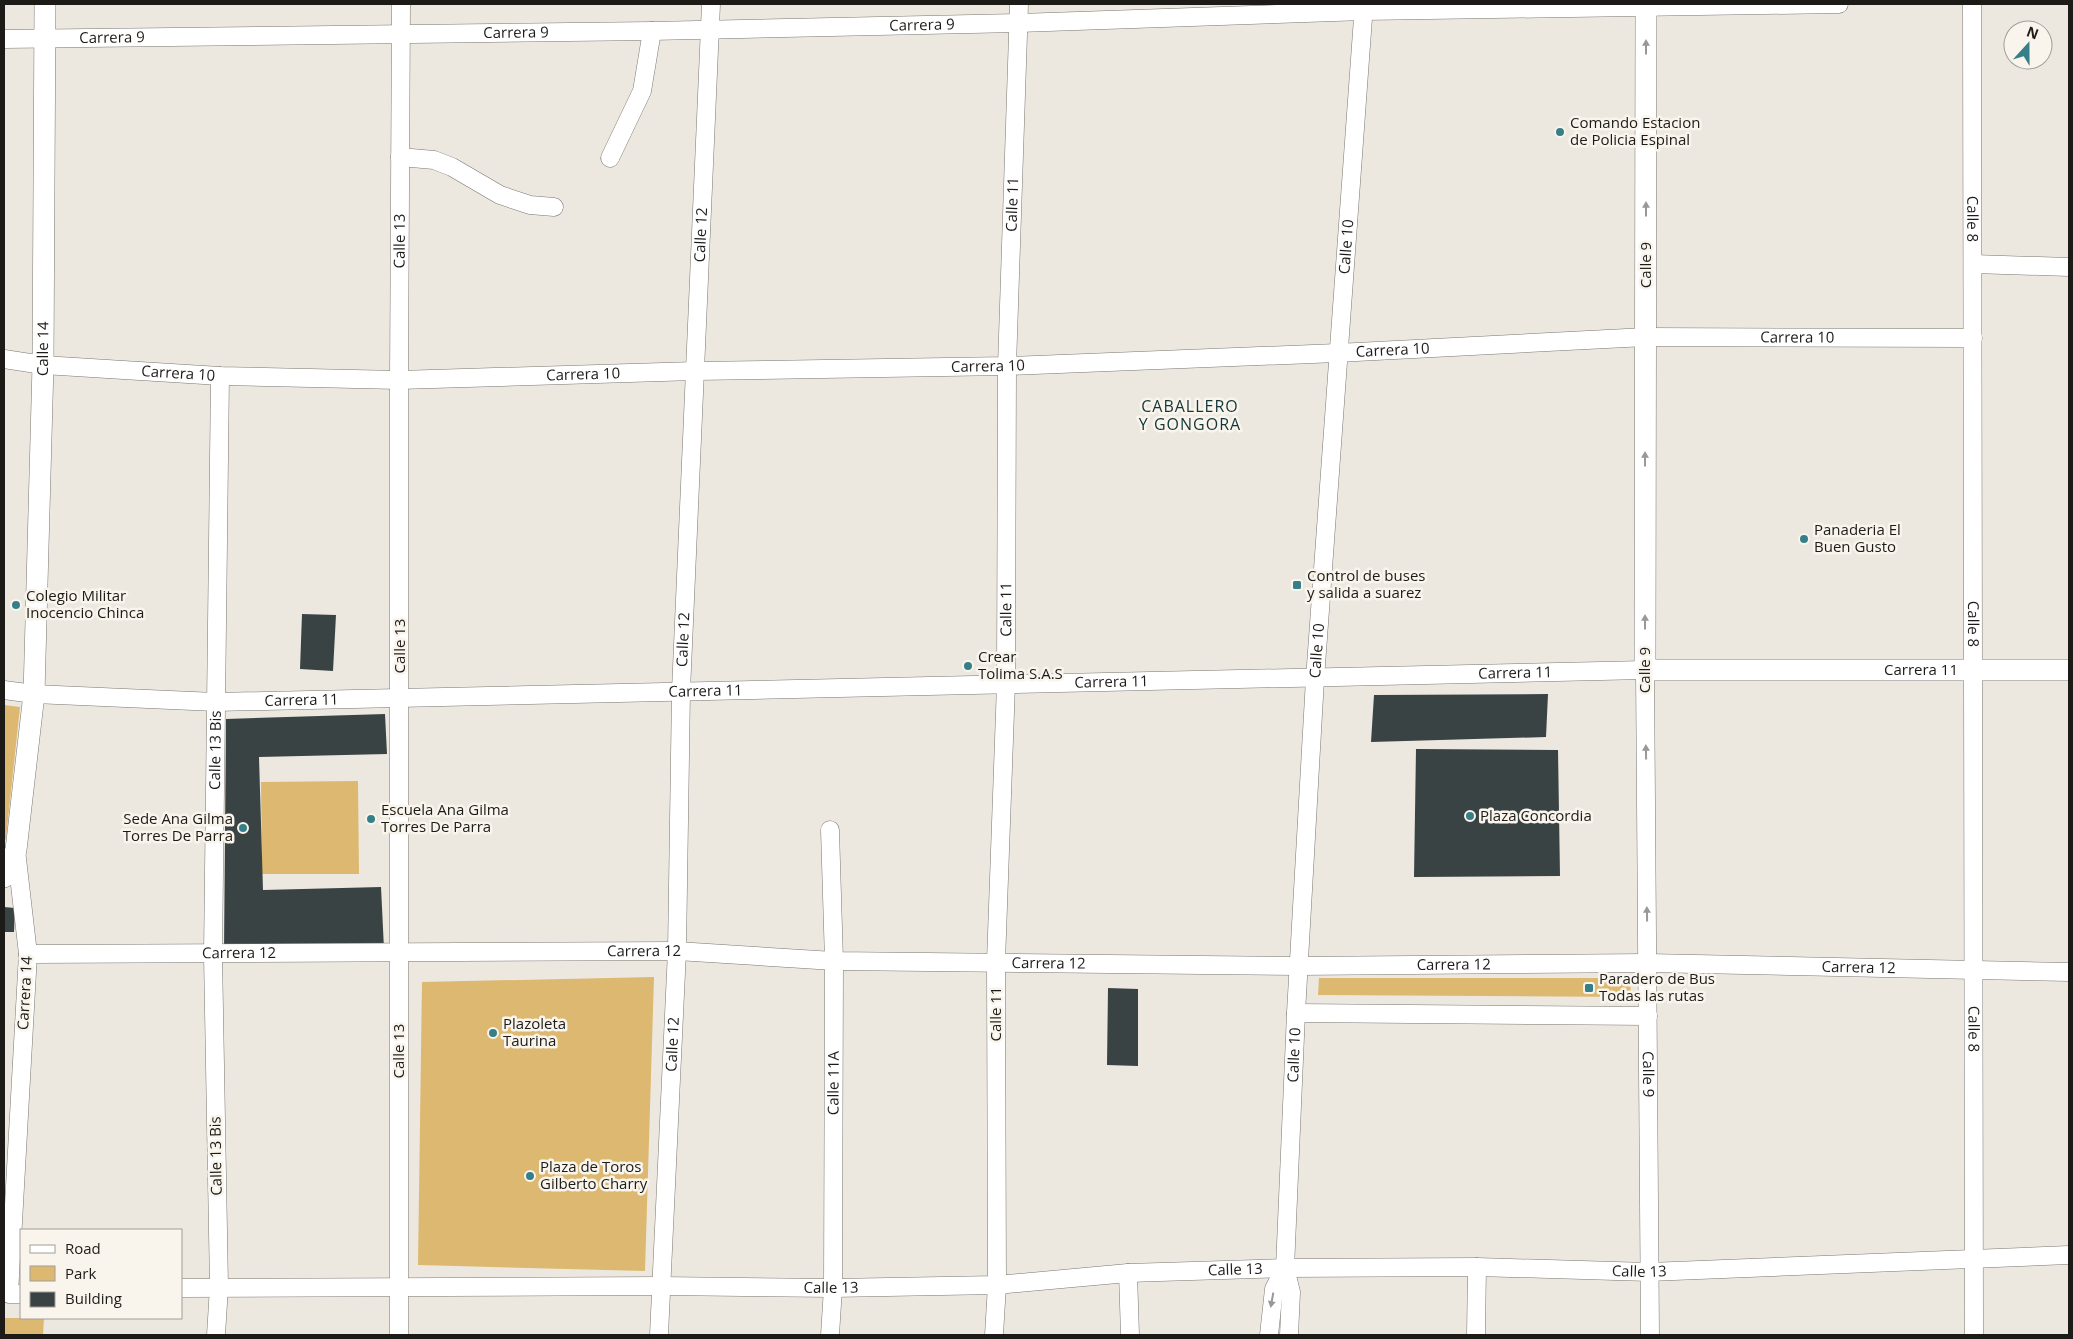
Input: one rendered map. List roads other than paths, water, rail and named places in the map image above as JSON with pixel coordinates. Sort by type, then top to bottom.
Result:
[{"type":"street","name":"Calle 14","points":[[34,694],[43,365],[44,4]]},
{"type":"street","name":"Calle 13","points":[[399,1335],[401,4]]},
{"type":"street","name":"Calle 12","points":[[659,1335],[677,951],[681,691],[710,4]]},
{"type":"street","name":"Calle 11","points":[[994,1335],[997,1285],[996,962],[1006,684],[1007,366],[1020,4]]},
{"type":"street","name":"Carrera 9","points":[[4,39],[44,37],[401,35],[1019,24],[1364,7],[1839,4]]},
{"type":"street","name":"Calle 8","points":[[1972,4],[1974,1335]]},
{"type":"street","name":"Calle 9","points":[[1646,6],[1645,670],[1650,1335]]},
{"type":"street","name":"Calle 10","points":[[1289,1335],[1291,1292],[1285,1268],[1296,1013],[1315,679],[1337,353],[1364,7]]},
{"type":"street","points":[[610,158],[642,91],[649,58],[652,30]]},
{"type":"street","points":[[400,157],[434,160],[452,167],[500,195],[530,205],[554,207]]},
{"type":"street","points":[[1972,264],[2069,267]]},
{"type":"street","name":"Carrera 10","points":[[4,359],[43,365],[220,376],[399,380],[695,371],[1007,366],[1337,353],[1646,337],[1973,338]]},
{"type":"street","name":"Calle 13 Bis","points":[[216,1335],[219,1287],[213,955],[220,376]]},
{"type":"street","name":"Carrera 11","points":[[4,690],[34,694],[216,702],[400,696],[1315,679],[1645,670],[2069,670]]},
{"type":"street","name":"Carrera 14","points":[[15,1294],[28,954],[16,850],[34,694]]},
{"type":"street","name":"Calle 11A","points":[[830,830],[834,961],[833,1288],[830,1335]]},
{"type":"street","points":[[4,877],[16,850]]},
{"type":"street","name":"Carrera 12","points":[[28,954],[213,955],[677,951],[834,961],[1299,966],[1648,963],[1974,972],[2069,972]]},
{"type":"street","points":[[1296,1013],[1648,1016]]},
{"type":"street","name":"Calle 13","points":[[182,1288],[400,1289],[661,1286],[833,1288],[997,1285],[1128,1273],[1285,1268],[1477,1267],[1649,1272],[1974,1257],[2069,1255]]},
{"type":"street","points":[[1476,1335],[1477,1267]]},
{"type":"street","name":"Calle 10","points":[[1269,1335],[1274,1289],[1285,1268]]},
{"type":"street","points":[[1128,1273],[1130,1335]]},
{"type":"place","name":"Comando Estacion de Policia Espinal","points":[[1560,132]]},
{"type":"place","name":"Panaderia El Buen Gusto","points":[[1804,539]]},
{"type":"place","name":"Control de buses y salida a suarez","points":[[1297,585]]},
{"type":"place","name":"Colegio Militar Inocencio Chinca","points":[[16,605]]},
{"type":"place","name":"Crear Tolima S.A.S","points":[[968,666]]},
{"type":"place","name":"Plaza Concordia","points":[[1470,816]]},
{"type":"place","name":"Escuela Ana Gilma Torres De Parra","points":[[371,819]]},
{"type":"place","name":"Sede Ana Gilma Torres De Parra","points":[[243,828]]},
{"type":"place","name":"Paradero de Bus Todas las rutas","points":[[1589,988]]},
{"type":"place","name":"Plazoleta Taurina","points":[[493,1033]]},
{"type":"place","name":"Plaza de Toros Gilberto Charry","points":[[530,1176]]},
{"type":"district","name":"CABALLERO Y GONGORA","points":[[1190,415]]}]
